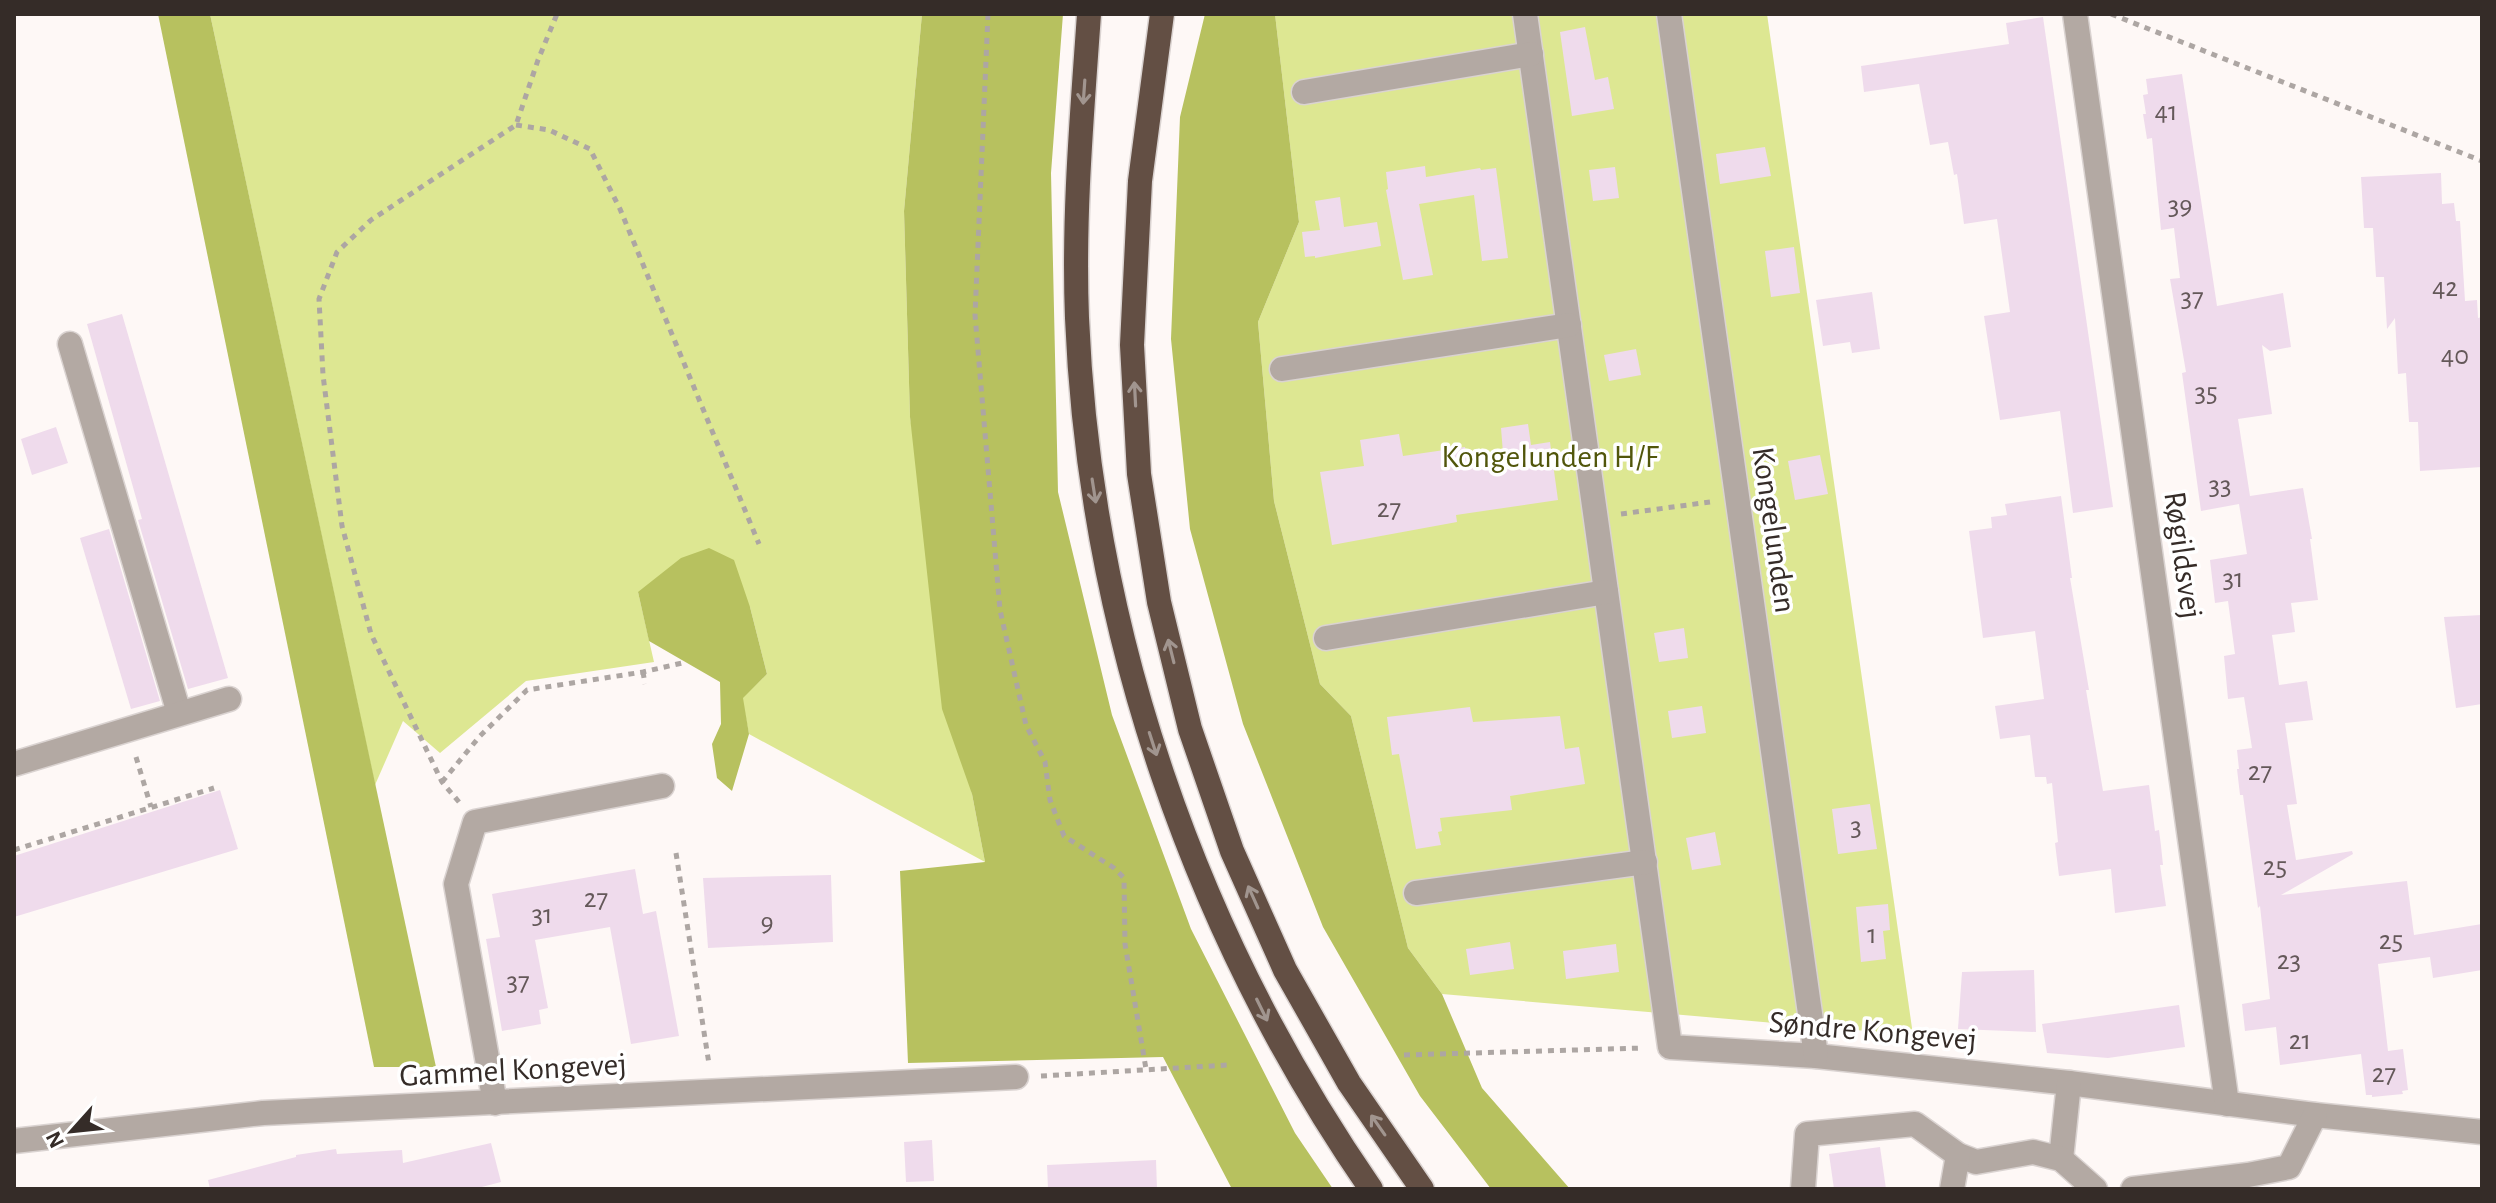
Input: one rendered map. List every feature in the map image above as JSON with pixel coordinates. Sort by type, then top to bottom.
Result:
[{"type":"highway","points":[[1089,14],[1077,194],[1077,318],[1089,457],[1106,565],[1134,686],[1172,804],[1218,920],[1273,1031],[1336,1138],[1371,1189]]},
{"type":"highway","points":[[1162,14],[1140,181],[1132,345],[1139,474],[1159,602],[1190,729],[1232,851],[1279,957],[1349,1083],[1422,1189]]},
{"type":"street","points":[[1525,14],[1670,1047]]},
{"type":"street","name":"Kongelunden","points":[[1669,14],[1816,1056]]},
{"type":"street","name":"Røgildsvej","points":[[2075,14],[2227,1104]]},
{"type":"street","points":[[1304,92],[1531,54]]},
{"type":"street","points":[[1282,369],[1569,325]]},
{"type":"street","points":[[70,344],[179,713]]},
{"type":"street","points":[[1326,638],[1606,592]]},
{"type":"street","points":[[14,764],[229,699]]},
{"type":"street","points":[[495,1103],[456,884],[475,822],[662,786]]},
{"type":"street","points":[[1416,893],[1645,862]]},
{"type":"street","name":"Søndre Kongevej","points":[[1670,1047],[1816,1056],[2482,1132]]},
{"type":"street","name":"Gammel Kongevej","points":[[14,1141],[263,1113],[1016,1077]]},
{"type":"street","points":[[2061,1159],[2069,1083]]},
{"type":"street","points":[[2133,1189],[2247,1182],[2289,1167],[2315,1115]]},
{"type":"street","points":[[1803,1189],[1807,1134],[1915,1124],[1958,1155],[1976,1162],[2033,1152],[2061,1159],[2088,1186]]},
{"type":"street","points":[[1952,1189],[1958,1155]]},
{"type":"path","points":[[475,822],[442,782],[371,634],[342,526],[323,375],[319,299],[337,252],[371,220],[516,125],[557,14]]},
{"type":"path","points":[[988,14],[975,315],[1000,610],[1026,725],[1045,762],[1050,800],[1064,836],[1114,868],[1124,878],[1125,944],[1146,1069]]},
{"type":"path","points":[[2111,14],[2482,161]]},
{"type":"path","points":[[516,125],[549,130],[590,149],[620,209],[759,544]]},
{"type":"path","points":[[1596,517],[1737,498]]},
{"type":"path","points":[[442,782],[480,736],[527,690],[682,663]]},
{"type":"path","points":[[643,672],[645,684]]},
{"type":"path","points":[[127,729],[151,807]]},
{"type":"path","points":[[14,850],[214,788]]},
{"type":"path","points":[[676,853],[713,1093]]},
{"type":"path","points":[[1404,1055],[1670,1047]]},
{"type":"path","points":[[1016,1077],[1228,1065]]},
{"type":"green space","points":[[158,14],[210,14],[436,1067],[374,1067]]},
{"type":"green space","points":[[210,14],[922,14],[904,211],[910,417],[985,862],[749,734],[742,698],[767,674],[750,607],[638,592],[654,662],[526,681],[440,753],[403,721],[375,785]]},
{"type":"green space","points":[[922,14],[1063,14],[1051,173],[1058,492],[1112,715],[1191,929],[1295,1133],[1333,1189],[1232,1189],[1163,1057],[908,1063],[900,871],[985,862],[972,794],[942,709],[910,417],[904,211]]},
{"type":"green space","points":[[1205,14],[1275,14],[1299,222],[1258,322],[1274,501],[1320,684],[1351,716],[1408,948],[1442,994],[1482,1088],[1570,1189],[1491,1189],[1420,1096],[1323,927],[1243,724],[1190,529],[1171,339],[1180,117]]},
{"type":"green space","name":"Kongelunden H/F","points":[[1275,14],[1767,14],[1913,1035],[1442,994],[1408,948],[1351,716],[1320,684],[1274,501],[1258,322],[1299,222]]},
{"type":"green space","points":[[709,548],[734,560],[767,674],[743,698],[749,734],[732,791],[717,778],[712,744],[721,724],[720,682],[649,641],[638,592],[681,558]]},
{"type":"building","points":[[2043,17],[2113,507],[2073,513],[2060,411],[2000,420],[1984,316],[2010,312],[1997,219],[1964,224],[1957,174],[1954,175],[1948,142],[1930,145],[1919,84],[1864,92],[1861,66],[2009,44],[2006,23]]},
{"type":"building","points":[[1585,27],[1595,80],[1608,77],[1614,109],[1572,116],[1560,32]]},
{"type":"building","points":[[2182,74],[2217,306],[2283,293],[2291,347],[2270,351],[2262,345],[2272,414],[2238,419],[2250,496],[2303,488],[2312,539],[2318,600],[2291,603],[2295,632],[2272,635],[2279,685],[2307,681],[2313,720],[2285,723],[2297,804],[2287,805],[2296,860],[2352,851],[2353,854],[2281,895],[2407,881],[2414,935],[2482,924],[2482,970],[2433,978],[2430,957],[2378,964],[2388,1051],[2403,1049],[2408,1090],[2402,1091],[2403,1094],[2366,1095],[2361,1054],[2280,1065],[2276,1027],[2245,1031],[2242,1004],[2270,999],[2260,906],[2258,908],[2237,769],[2237,750],[2252,748],[2244,697],[2228,699],[2224,656],[2235,654],[2228,601],[2215,603],[2210,560],[2247,554],[2239,504],[2201,511],[2182,373],[2186,372],[2170,279],[2180,278],[2174,228],[2161,230],[2152,138],[2147,139],[2143,114],[2146,114],[2143,95],[2148,94],[2146,79]]},
{"type":"building","points":[[1765,147],[1771,176],[1720,184],[1716,154]]},
{"type":"building","points":[[1425,166],[1426,177],[1496,168],[1508,258],[1482,261],[1474,195],[1419,204],[1433,275],[1403,280],[1386,190],[1386,172]]},
{"type":"building","points":[[1615,167],[1619,198],[1593,201],[1589,170]]},
{"type":"building","points":[[2441,173],[2442,204],[2454,203],[2456,221],[2460,221],[2465,301],[2477,300],[2478,318],[2482,317],[2482,467],[2420,471],[2418,422],[2409,422],[2406,373],[2398,374],[2395,318],[2387,329],[2384,277],[2376,277],[2373,228],[2364,228],[2361,177]]},
{"type":"building","points":[[1340,197],[1344,227],[1377,222],[1381,246],[1315,258],[1305,257],[1302,232],[1320,230],[1315,201]]},
{"type":"building","points":[[1794,247],[1800,293],[1771,297],[1765,251]]},
{"type":"building","points":[[1872,292],[1880,349],[1852,353],[1850,342],[1823,346],[1816,300]]},
{"type":"building","points":[[122,314],[228,678],[188,689],[138,520],[142,519],[87,324]]},
{"type":"building","points":[[1636,349],[1641,375],[1609,381],[1604,355]]},
{"type":"building","points":[[1528,424],[1531,445],[1550,442],[1558,500],[1456,515],[1457,522],[1332,545],[1320,472],[1364,466],[1360,440],[1399,434],[1403,456],[1465,447],[1467,459],[1503,453],[1501,428]]},
{"type":"building","points":[[56,427],[68,463],[32,475],[21,439]]},
{"type":"building","points":[[1820,455],[1828,494],[1795,500],[1788,461]]},
{"type":"building","points":[[2061,496],[2070,578],[2103,791],[2149,785],[2155,831],[2159,830],[2166,906],[2115,913],[2111,869],[2059,876],[2052,783],[2047,784],[2046,777],[2035,777],[2030,735],[2000,739],[1995,706],[2044,699],[2035,631],[1983,638],[1969,531],[1992,528],[1991,517],[2007,515],[2005,504]]},
{"type":"building","points":[[109,529],[160,701],[131,709],[80,538]]},
{"type":"building","points":[[2482,615],[2482,704],[2456,708],[2444,617]]},
{"type":"building","points":[[1684,628],[1688,658],[1659,662],[1654,633]]},
{"type":"building","points":[[1702,706],[1706,733],[1672,738],[1668,711]]},
{"type":"building","points":[[1470,707],[1473,722],[1560,716],[1565,749],[1579,747],[1585,784],[1510,796],[1512,810],[1440,818],[1442,831],[1438,832],[1441,845],[1416,849],[1399,754],[1392,755],[1387,717]]},
{"type":"building","points":[[220,790],[238,849],[14,917],[14,856]]},
{"type":"building","points":[[1870,804],[1877,849],[1838,854],[1832,809]]},
{"type":"building","points":[[1715,832],[1721,865],[1692,870],[1686,838]]},
{"type":"building","points":[[635,869],[643,914],[656,911],[679,1036],[631,1044],[610,927],[535,940],[548,1008],[539,1010],[541,1024],[502,1031],[486,939],[500,937],[492,894]]},
{"type":"building","points":[[831,875],[833,942],[708,948],[703,878]]},
{"type":"building","points":[[1888,904],[1890,930],[1883,931],[1886,959],[1861,962],[1856,907]]},
{"type":"building","points":[[1510,942],[1514,969],[1470,975],[1466,949]]},
{"type":"building","points":[[1616,944],[1619,972],[1566,979],[1563,951]]},
{"type":"building","points":[[2034,970],[2036,1032],[1958,1029],[1962,972]]},
{"type":"building","points":[[2179,1005],[2185,1047],[2108,1058],[2047,1053],[2042,1024]]},
{"type":"building","points":[[932,1140],[934,1181],[906,1182],[904,1142]]},
{"type":"building","points":[[491,1143],[501,1182],[474,1189],[210,1189],[208,1180],[296,1155],[336,1149],[337,1154],[402,1150],[403,1163]]},
{"type":"building","points":[[1880,1147],[1886,1189],[1834,1189],[1829,1154]]},
{"type":"building","points":[[1156,1160],[1157,1189],[1048,1189],[1047,1165]]}]
